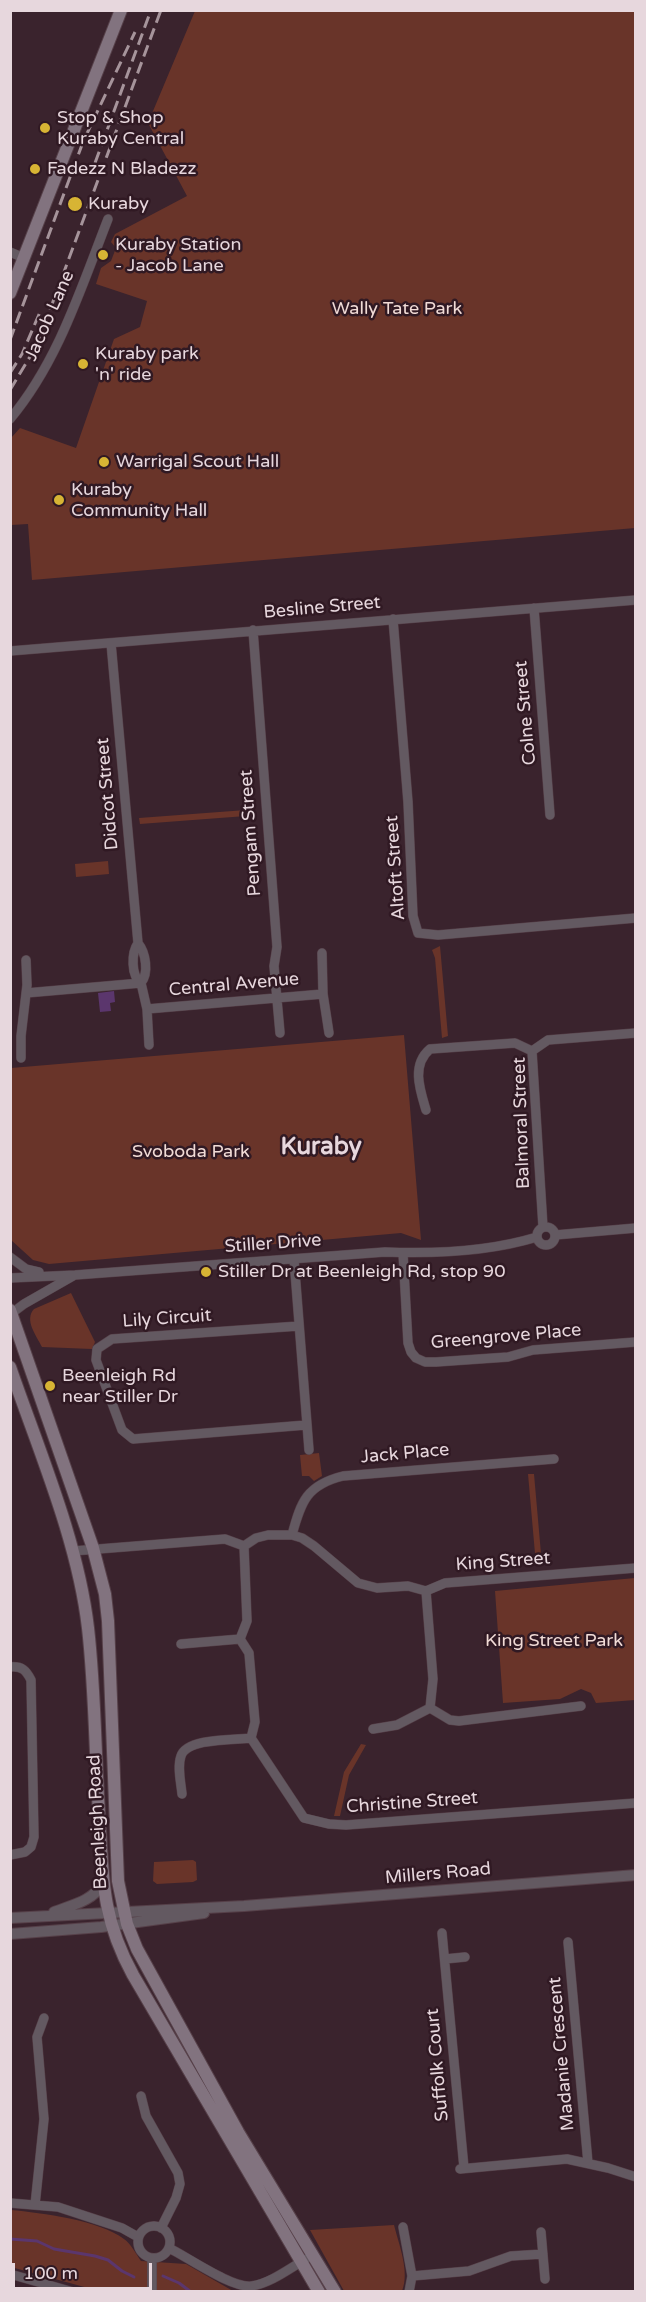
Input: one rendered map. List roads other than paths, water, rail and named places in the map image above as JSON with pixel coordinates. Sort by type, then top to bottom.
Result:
[{"type":"main road","points":[[10,293],[121,10]]},
{"type":"main road","name":"Beenleigh Road","points":[[11,1312],[93,1548],[105,1594],[118,1871],[127,1924],[137,1949],[238,2132],[335,2291]]},
{"type":"main road","name":"Beenleigh Road","points":[[10,1368],[73,1551],[88,1628],[103,1883],[111,1926],[134,1975],[319,2292]]},
{"type":"street","name":"Jacob Lane","points":[[10,419],[31,392],[54,350],[78,297],[108,219]]},
{"type":"street","points":[[10,252],[24,258]]},
{"type":"street","name":"Besline Street","points":[[10,651],[636,600]]},
{"type":"street","name":"Colne Street","points":[[534,608],[550,815]]},
{"type":"street","name":"Altoft Street","points":[[393,619],[408,802],[413,916],[418,933],[438,935],[636,918]]},
{"type":"street","name":"Pengam Street","points":[[253,630],[277,947],[274,966],[280,1033]]},
{"type":"street","name":"Didcot Street","points":[[111,643],[138,943],[143,949],[145,973],[141,983],[147,1009],[149,1045]]},
{"type":"street","name":"Central Avenue","points":[[322,953],[323,994],[329,1033]]},
{"type":"street","points":[[21,1058],[26,960]]},
{"type":"street","points":[[26,993],[141,983]]},
{"type":"street","name":"Central Avenue","points":[[147,1009],[323,994]]},
{"type":"street","name":"Balmoral Street","points":[[543,1227],[532,1051],[548,1040],[636,1033]]},
{"type":"street","points":[[426,1110],[420,1091],[418,1066],[422,1056],[430,1049],[515,1043],[532,1051]]},
{"type":"street","points":[[543,1227],[551,1228],[555,1235],[552,1243],[545,1245],[538,1242],[539,1230],[543,1227]]},
{"type":"street","points":[[555,1235],[636,1228]]},
{"type":"street","name":"Stiller Drive","points":[[10,1278],[385,1252],[492,1248],[537,1237]]},
{"type":"street","name":"Greengrove Place","points":[[404,1253],[408,1343],[411,1352],[425,1362],[508,1357],[533,1350],[636,1342]]},
{"type":"street","points":[[10,1257],[20,1266],[31,1271],[63,1276]]},
{"type":"street","points":[[294,1259],[309,1450]]},
{"type":"street","points":[[11,1312],[75,1275]]},
{"type":"street","name":"Lily Circuit","points":[[299,1326],[112,1339],[98,1348],[96,1360],[122,1430],[133,1439],[306,1425]]},
{"type":"street","name":"Jack Place","points":[[292,1535],[303,1500],[325,1480],[343,1476],[554,1459]]},
{"type":"street","points":[[244,1546],[256,1538],[268,1535],[292,1535]]},
{"type":"street","name":"King Street","points":[[292,1535],[314,1546],[358,1583],[377,1588],[408,1586],[426,1591],[445,1583],[636,1568]]},
{"type":"street","points":[[73,1551],[225,1539],[244,1546]]},
{"type":"street","points":[[240,1639],[247,1621],[244,1546]]},
{"type":"street","points":[[426,1591],[433,1679],[430,1708]]},
{"type":"street","points":[[181,1644],[240,1639]]},
{"type":"street","points":[[182,1794],[180,1762],[181,1756],[188,1747],[201,1743],[251,1738],[255,1722],[249,1653],[240,1639]]},
{"type":"street","points":[[10,1667],[19,1666],[26,1671],[31,1680],[34,1837],[31,1847],[10,1855]]},
{"type":"street","points":[[430,1708],[450,1720],[459,1721],[581,1706]]},
{"type":"street","points":[[373,1729],[396,1725],[430,1708]]},
{"type":"street","name":"Christine Street","points":[[251,1738],[304,1818],[328,1824],[357,1824],[636,1803]]},
{"type":"street","name":"Millers Road","points":[[10,1918],[244,1906],[636,1875]]},
{"type":"street","points":[[42,1916],[89,1898],[98,1892],[103,1883]]},
{"type":"street","name":"Millers Road","points":[[10,1934],[111,1926],[244,1906]]},
{"type":"street","name":"Suffolk Court","points":[[442,1933],[461,2168],[567,2159],[588,2163]]},
{"type":"street","name":"Madanie Crescent","points":[[568,1942],[588,2163]]},
{"type":"street","points":[[445,1959],[465,1957]]},
{"type":"street","points":[[35,2205],[44,2119],[37,2037],[44,2018]]},
{"type":"street","points":[[141,2096],[146,2116],[178,2174],[180,2184],[176,2198],[161,2228]]},
{"type":"street","points":[[588,2163],[636,2178]]},
{"type":"street","points":[[10,2203],[58,2207],[122,2228],[138,2237]]},
{"type":"street","points":[[152,2226],[161,2228],[169,2236],[169,2248],[162,2256],[152,2259],[141,2253],[138,2237],[152,2226]]},
{"type":"street","points":[[403,2227],[412,2276],[409,2292]]},
{"type":"street","points":[[542,2232],[545,2279]]},
{"type":"street","points":[[169,2248],[230,2282],[250,2287],[265,2283],[313,2255]]},
{"type":"street","points":[[412,2276],[469,2271],[501,2259],[543,2254]]},
{"type":"street","points":[[152,2259],[152,2292]]},
{"type":"street","points":[[10,2274],[73,2292]]},
{"type":"waterway","points":[[10,2239],[37,2241],[54,2249],[95,2256],[108,2260],[134,2277]]},
{"type":"waterway","points":[[163,2276],[179,2283],[191,2292]]},
{"type":"railway","points":[[95,163],[151,10]]},
{"type":"railway","points":[[10,390],[34,350],[48,315],[161,10]]},
{"type":"railway","points":[[10,340],[83,142],[135,32]]},
{"type":"railway","points":[[10,373],[22,354],[40,312]]},
{"type":"place","name":"Stop & Shop Kuraby Central","points":[[45,128]]},
{"type":"place","name":"Fadezz N Bladezz","points":[[35,169]]},
{"type":"place","name":"Kuraby","points":[[75,204]]},
{"type":"place","name":"Kuraby Station - Jacob Lane","points":[[103,255]]},
{"type":"place","name":"Kuraby park 'n' ride","points":[[83,364]]},
{"type":"place","name":"Warrigal Scout Hall","points":[[104,462]]},
{"type":"place","name":"Kuraby Community Hall","points":[[59,500]]},
{"type":"place","name":"Stiller Dr at Beenleigh Rd, stop 90","points":[[206,1272]]},
{"type":"place","name":"Beenleigh Rd near Stiller Dr","points":[[50,1386]]},
{"type":"district","name":"Kuraby","points":[[321,1148]]},
{"type":"park label","name":"Wally Tate Park","points":[[397,309]]},
{"type":"park label","name":"Svoboda Park","points":[[191,1152]]},
{"type":"park label","name":"King Street Park","points":[[554,1641]]}]
